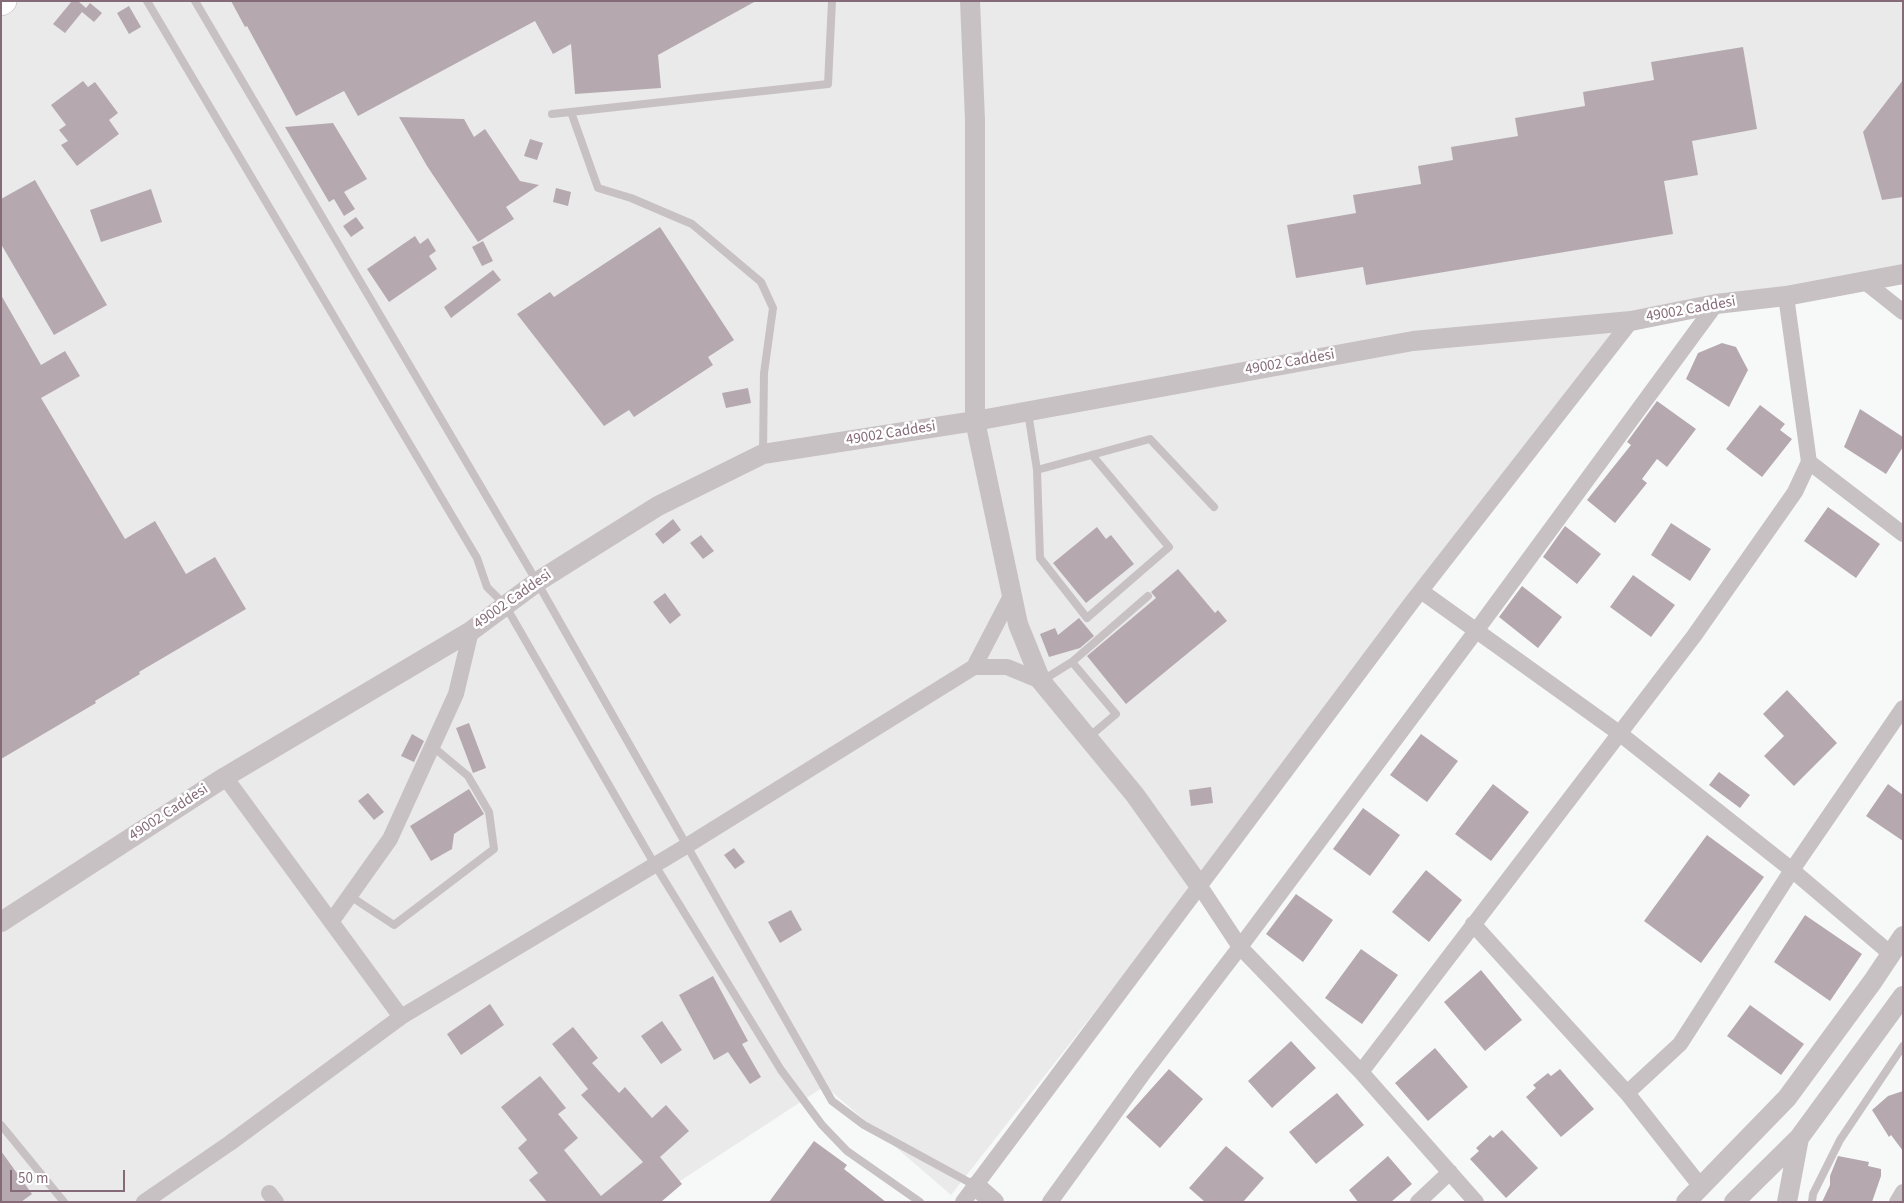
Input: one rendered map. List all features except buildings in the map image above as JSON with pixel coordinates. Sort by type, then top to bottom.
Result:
[{"type":"street","points":[[970,1],[975,120],[975,421],[1018,624],[1041,681],[1135,795],[1200,885],[1240,947],[1361,1072],[1476,1202]]},
{"type":"street","name":"49002 Caddesi","points":[[1,922],[225,776],[471,631],[537,582],[658,506],[763,454],[1028,412],[1413,340],[1630,321],[1716,304],[1786,296],[1903,274]]},
{"type":"street","points":[[1864,281],[1903,312]]},
{"type":"street","points":[[1361,1072],[1694,636],[1796,492],[1809,462],[1786,296]]},
{"type":"street","points":[[1050,1202],[1142,1075],[1476,631],[1716,304]]},
{"type":"street","points":[[963,1202],[1421,591],[1630,321]]},
{"type":"street","points":[[1809,462],[1903,534]]},
{"type":"street","points":[[1421,591],[1619,734],[1792,870],[1891,954]]},
{"type":"street","points":[[144,1202],[230,1143],[401,1017],[656,865],[974,666],[1012,594]]},
{"type":"street","points":[[332,922],[390,839],[456,694],[471,631]]},
{"type":"street","points":[[974,666],[1007,667],[1041,681]]},
{"type":"street","points":[[1627,1093],[1680,1044],[1792,870],[1903,708]]},
{"type":"street","points":[[225,776],[401,1017]]},
{"type":"street","points":[[1473,924],[1627,1093],[1702,1188]]},
{"type":"street","points":[[1686,1202],[1702,1188],[1787,1098],[1903,936]]},
{"type":"street","points":[[1734,1202],[1799,1138],[1903,996]]},
{"type":"street","points":[[1787,1202],[1799,1138]]},
{"type":"street","points":[[1418,1202],[1450,1172]]},
{"type":"street","points":[[976,1186],[994,1202]]},
{"type":"street","points":[[1897,1202],[1903,1192]]},
{"type":"lane","points":[[148,1],[477,558],[488,587],[505,605],[656,865],[781,1070],[806,1105],[847,1151],[920,1202]]},
{"type":"lane","points":[[195,1],[537,582],[832,1100],[864,1125],[976,1186]]},
{"type":"lane","points":[[552,114],[828,84],[832,1]]},
{"type":"lane","points":[[570,112],[598,188],[631,198],[692,224],[760,282],[772,308],[764,373],[763,454]]},
{"type":"lane","points":[[1028,412],[1037,470],[1040,558],[1087,618],[1170,547],[1092,455]]},
{"type":"lane","points":[[1037,470],[1150,438],[1214,507]]},
{"type":"lane","points":[[1041,681],[1072,662],[1148,596]]},
{"type":"lane","points":[[1072,662],[1116,714],[1087,738]]},
{"type":"lane","points":[[350,896],[394,925],[494,849],[489,812],[468,776],[432,746]]},
{"type":"lane","points":[[1812,1202],[1813,1194],[1840,1140],[1903,1046]]},
{"type":"lane","points":[[1,1125],[64,1202]]},
{"type":"shaded area","points":[[1,1],[1903,1],[1903,274],[1638,320],[951,1195],[825,1086],[648,1202],[1,1202]]}]
